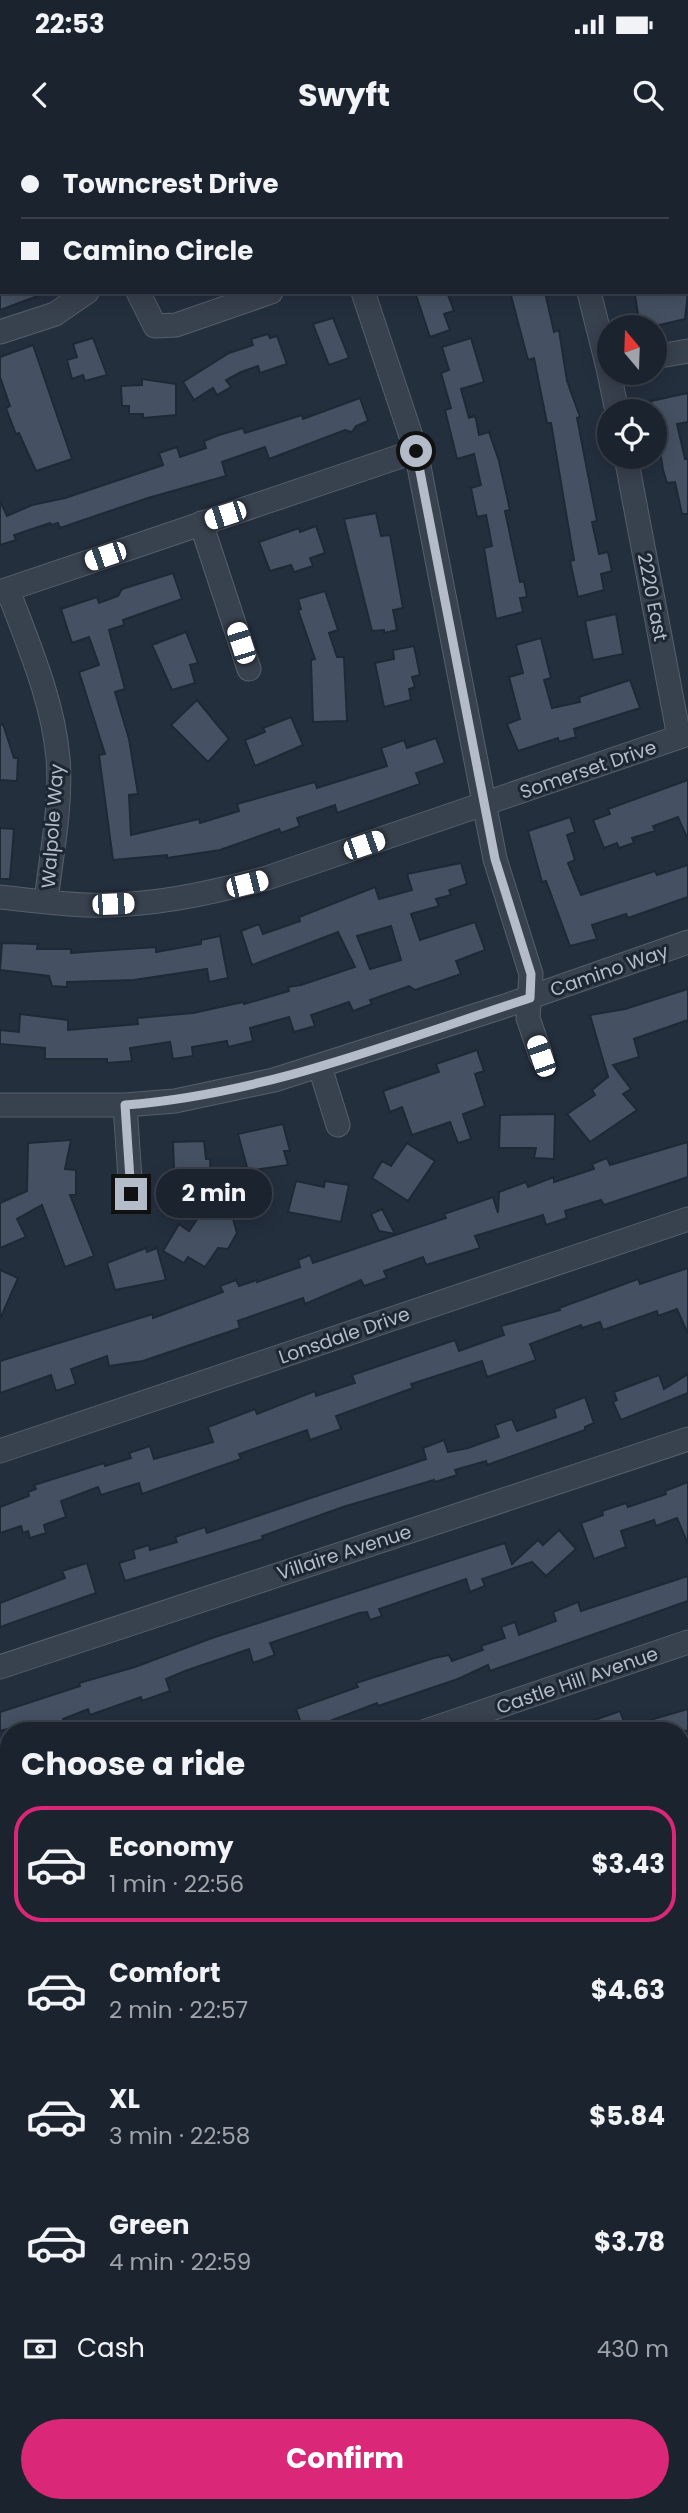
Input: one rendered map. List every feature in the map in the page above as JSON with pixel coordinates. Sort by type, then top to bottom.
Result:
[{"type":"street","points":[[0,332],[55,313],[84,294]]},
{"type":"street","points":[[139,294],[155,326],[176,325],[265,294]]},
{"type":"street","points":[[364,294],[416,451],[502,884],[531,974],[528,1018],[541,1056]]},
{"type":"street","points":[[590,294],[597,323]]},
{"type":"street","points":[[667,355],[688,351]]},
{"type":"street","points":[[4,591],[416,451]]},
{"type":"street","name":"2220 East","points":[[628,469],[683,736]]},
{"type":"street","points":[[201,523],[249,669]]},
{"type":"street","name":"Walpole Way","points":[[4,591],[49,706],[55,733],[58,789],[46,902]]},
{"type":"street","name":"Somerset Drive","points":[[0,897],[86,905],[140,903],[207,894],[267,878],[683,736]]},
{"type":"street","name":"Camino Way","points":[[0,1105],[125,1105],[175,1101],[222,1092],[320,1067],[530,998],[688,942]]},
{"type":"street","points":[[320,1067],[338,1125]]},
{"type":"street","points":[[125,1105],[131,1194]]},
{"type":"street","name":"Lonsdale Drive","points":[[0,1451],[688,1219]]},
{"type":"street","name":"Villaire Avenue","points":[[0,1667],[688,1439]]},
{"type":"street","name":"Castle Hill Avenue","points":[[476,1722],[688,1642]]},
{"type":"building","points":[[0,294],[43,294],[0,310]]},
{"type":"building","points":[[416,294],[448,294],[454,311],[444,314],[450,330],[430,337]]},
{"type":"building","points":[[511,294],[545,294],[554,332],[559,330],[567,381],[580,417],[577,418],[597,521],[592,522],[599,554],[608,552],[612,571],[601,574],[604,590],[578,597],[570,561],[574,560],[551,423],[547,423],[534,358],[528,360]]},
{"type":"building","points":[[688,294],[685,319],[667,323],[667,315],[638,315],[635,295]]},
{"type":"building","points":[[333,318],[349,358],[329,365],[313,324]]},
{"type":"building","points":[[268,334],[270,338],[277,336],[287,364],[260,373],[258,366],[241,372],[226,380],[231,387],[217,395],[213,388],[194,400],[183,382],[229,353],[253,345],[251,339]]},
{"type":"building","points":[[93,338],[107,375],[85,381],[83,375],[72,379],[67,360],[77,357],[73,344]]},
{"type":"building","points":[[471,338],[484,382],[461,389],[469,418],[474,416],[476,419],[479,435],[489,432],[499,461],[510,510],[505,511],[520,582],[524,581],[527,597],[520,598],[523,612],[496,619],[484,548],[492,546],[486,515],[477,517],[471,488],[481,485],[474,454],[457,459],[445,410],[451,408],[441,373],[449,370],[442,347]]},
{"type":"building","points":[[33,345],[72,459],[36,471],[19,433],[16,434],[12,424],[6,408],[10,406],[0,377],[0,357]]},
{"type":"building","points":[[142,379],[176,384],[176,415],[143,418],[143,414],[129,414],[129,406],[122,406],[121,386],[142,385]]},
{"type":"building","points":[[688,393],[688,422],[677,424],[685,459],[688,459],[688,514],[682,514],[675,482],[667,483],[663,470],[667,469],[667,399],[660,399]]},
{"type":"building","points":[[360,398],[368,421],[356,426],[352,432],[345,430],[269,459],[265,447],[222,462],[226,476],[148,498],[60,528],[58,523],[50,523],[14,535],[16,540],[0,545],[0,501],[7,516],[32,505],[65,498],[163,465],[159,453],[177,447],[180,457],[206,448],[204,441],[219,435],[243,428],[245,433],[302,415],[303,419]]},
{"type":"building","points":[[376,513],[381,536],[390,535],[403,608],[393,610],[397,630],[384,633],[384,630],[372,631],[344,519]]},
{"type":"building","points":[[316,526],[325,553],[310,558],[313,566],[294,572],[291,565],[270,571],[259,542],[299,528],[300,532]]},
{"type":"building","points":[[173,573],[182,599],[123,620],[124,625],[109,630],[125,689],[115,692],[129,739],[138,794],[129,795],[131,835],[199,819],[200,823],[239,811],[237,804],[315,782],[317,788],[387,766],[381,748],[404,740],[407,748],[436,738],[445,763],[416,773],[420,784],[337,813],[335,805],[297,818],[300,826],[281,833],[279,829],[220,850],[167,858],[167,855],[113,860],[99,755],[105,754],[79,672],[99,665],[89,637],[72,643],[61,609],[97,597],[99,603],[118,596],[122,589]]},
{"type":"building","points":[[325,591],[338,630],[329,633],[337,657],[344,657],[347,721],[313,722],[311,660],[315,659],[298,610],[301,609],[298,599]]},
{"type":"building","points":[[616,614],[623,654],[593,660],[585,621]]},
{"type":"building","points":[[186,632],[198,663],[190,665],[195,683],[172,690],[152,645]]},
{"type":"building","points":[[541,638],[551,678],[544,680],[552,708],[580,702],[579,697],[630,680],[640,708],[574,729],[576,737],[559,742],[558,738],[518,751],[507,724],[520,719],[509,677],[523,673],[516,645]]},
{"type":"building","points":[[414,646],[420,675],[412,677],[415,687],[409,689],[411,700],[384,707],[375,663],[394,659],[393,650]]},
{"type":"building","points":[[197,700],[229,739],[208,762],[171,725]]},
{"type":"building","points":[[291,717],[303,745],[255,766],[245,740],[265,732],[263,728]]},
{"type":"building","points":[[3,724],[14,758],[18,758],[17,781],[0,780],[0,725]]},
{"type":"building","points":[[688,780],[688,840],[678,817],[653,826],[655,831],[632,838],[634,843],[619,848],[617,843],[604,848],[593,820],[610,814],[608,809]]},
{"type":"building","points":[[570,817],[575,832],[567,835],[575,860],[568,863],[581,895],[655,871],[657,875],[688,865],[688,897],[628,918],[626,914],[592,925],[597,939],[570,946],[546,881],[542,882],[528,831]]},
{"type":"building","points":[[0,828],[14,829],[10,879],[0,879]]},
{"type":"building","points":[[461,863],[467,884],[449,890],[451,895],[436,899],[439,906],[411,914],[420,940],[475,922],[485,950],[456,961],[461,974],[415,990],[409,986],[370,1000],[372,1004],[353,1011],[349,1002],[311,1015],[315,1026],[294,1032],[289,1017],[250,1028],[253,1041],[228,1047],[227,1041],[192,1047],[193,1056],[173,1059],[170,1042],[130,1048],[132,1061],[107,1063],[107,1059],[45,1059],[45,1048],[0,1044],[0,1030],[19,1032],[20,1014],[68,1020],[68,1030],[138,1024],[137,1018],[193,1013],[243,1002],[244,1004],[289,991],[288,987],[355,967],[338,932],[252,965],[241,931],[259,924],[263,934],[300,921],[299,917],[375,887],[379,899],[412,890],[407,874]],"holes":[[[391,926],[401,960],[370,969],[357,936]]]},
{"type":"building","points":[[220,936],[228,978],[209,982],[207,969],[134,980],[67,982],[67,987],[52,986],[49,976],[0,970],[2,943],[38,944],[37,949],[71,949],[71,953],[156,947],[156,952],[201,944],[201,940]]},
{"type":"building","points":[[688,989],[688,1020],[634,1039],[639,1057],[613,1065],[631,1089],[623,1094],[637,1110],[590,1142],[567,1114],[595,1095],[592,1090],[608,1077],[590,1015],[625,1009]]},
{"type":"building","points":[[477,1050],[484,1071],[475,1074],[485,1106],[463,1114],[471,1139],[458,1143],[450,1122],[412,1135],[402,1107],[390,1112],[383,1091],[439,1072],[436,1064]]},
{"type":"building","points":[[555,1114],[554,1159],[534,1158],[536,1148],[499,1148],[500,1115]]},
{"type":"building","points":[[283,1124],[290,1151],[284,1151],[288,1165],[248,1171],[238,1134]]},
{"type":"building","points":[[71,1140],[65,1169],[76,1170],[76,1195],[70,1195],[94,1256],[65,1267],[42,1205],[17,1219],[26,1237],[0,1248],[0,1203],[27,1191],[28,1143]]},
{"type":"building","points":[[204,1141],[206,1159],[210,1159],[211,1183],[183,1186],[183,1169],[174,1169],[173,1142]]},
{"type":"building","points":[[688,1142],[688,1177],[604,1205],[601,1200],[565,1211],[567,1218],[546,1225],[543,1215],[475,1236],[480,1248],[426,1265],[423,1257],[384,1271],[387,1278],[364,1286],[361,1280],[305,1304],[303,1298],[238,1321],[240,1328],[143,1361],[109,1366],[107,1356],[71,1369],[76,1384],[56,1391],[51,1375],[0,1393],[0,1361],[153,1314],[153,1318],[223,1292],[220,1286],[236,1280],[239,1286],[257,1282],[300,1267],[298,1260],[310,1255],[313,1263],[446,1218],[444,1214],[493,1197],[498,1213],[499,1192],[526,1182],[528,1187],[554,1177],[554,1182],[594,1169],[592,1164],[607,1158],[610,1165]]},
{"type":"building","points":[[407,1143],[435,1161],[408,1201],[372,1178],[382,1161],[391,1166]]},
{"type":"building","points":[[296,1181],[324,1187],[325,1181],[349,1185],[341,1222],[288,1212]]},
{"type":"building","points":[[207,1205],[233,1219],[237,1233],[228,1249],[218,1248],[205,1267],[188,1257],[184,1263],[163,1251],[179,1224],[189,1231]]},
{"type":"building","points":[[382,1209],[395,1234],[379,1231],[371,1214]]},
{"type":"building","points":[[146,1248],[147,1252],[157,1248],[166,1280],[115,1290],[107,1263]]},
{"type":"building","points":[[688,1268],[688,1334],[677,1309],[658,1316],[657,1311],[603,1330],[600,1322],[582,1328],[581,1325],[530,1344],[536,1360],[487,1377],[482,1361],[411,1384],[413,1388],[336,1416],[341,1429],[310,1440],[307,1430],[239,1454],[241,1459],[142,1494],[139,1483],[101,1495],[98,1487],[61,1501],[66,1517],[44,1525],[46,1533],[30,1538],[28,1531],[23,1533],[21,1526],[0,1533],[0,1507],[29,1496],[28,1492],[36,1489],[34,1485],[104,1463],[105,1466],[131,1458],[129,1453],[150,1446],[154,1459],[213,1442],[208,1427],[255,1409],[257,1414],[315,1391],[316,1396],[355,1383],[352,1375],[455,1340],[459,1351],[504,1335],[501,1326],[560,1310],[559,1308],[638,1279],[640,1284]]},
{"type":"building","points":[[0,1270],[18,1278],[0,1319]]},
{"type":"building","points":[[688,1374],[688,1393],[621,1420],[613,1402],[617,1400],[614,1392],[659,1375],[664,1389]]},
{"type":"building","points":[[585,1397],[594,1423],[585,1427],[585,1430],[487,1465],[486,1461],[455,1470],[457,1475],[435,1482],[434,1480],[343,1507],[262,1536],[263,1539],[125,1581],[119,1563],[135,1558],[133,1550],[149,1545],[150,1550],[177,1542],[175,1537],[205,1527],[207,1533],[426,1459],[423,1448],[444,1440],[448,1452],[468,1448],[499,1437],[495,1425],[512,1419],[517,1431],[556,1417],[554,1409]]},
{"type":"building","points":[[688,1482],[688,1544],[677,1518],[656,1526],[654,1520],[621,1531],[626,1547],[594,1559],[581,1523],[603,1515],[602,1511],[626,1503],[628,1507],[666,1494],[665,1491]]},
{"type":"building","points":[[559,1530],[576,1549],[546,1576],[532,1562],[482,1579],[485,1586],[470,1592],[466,1579],[379,1609],[382,1616],[370,1620],[367,1612],[359,1613],[270,1643],[275,1655],[253,1663],[249,1649],[185,1671],[166,1679],[170,1691],[142,1701],[141,1697],[90,1715],[88,1709],[63,1719],[64,1722],[0,1722],[0,1712],[212,1638],[505,1543],[512,1564],[538,1540],[543,1545]]},
{"type":"building","points":[[87,1563],[96,1593],[0,1627],[0,1603],[65,1578],[62,1571]]},
{"type":"building","points":[[688,1576],[688,1601],[490,1671],[488,1665],[458,1679],[378,1706],[377,1703],[327,1722],[301,1722],[296,1709],[358,1687],[356,1683],[434,1658],[449,1655],[452,1661],[483,1650],[481,1646],[505,1638],[501,1627],[515,1622],[519,1635],[556,1621],[553,1612],[578,1602],[581,1611]]},
{"type":"building","points":[[688,1709],[688,1722],[643,1722]]},
{"type":"building","points":[[620,1711],[624,1722],[589,1722]]},
{"type":"route","points":[[131,1194],[125,1105],[175,1101],[274,1080],[530,998],[531,974],[495,859],[416,451]]}]
